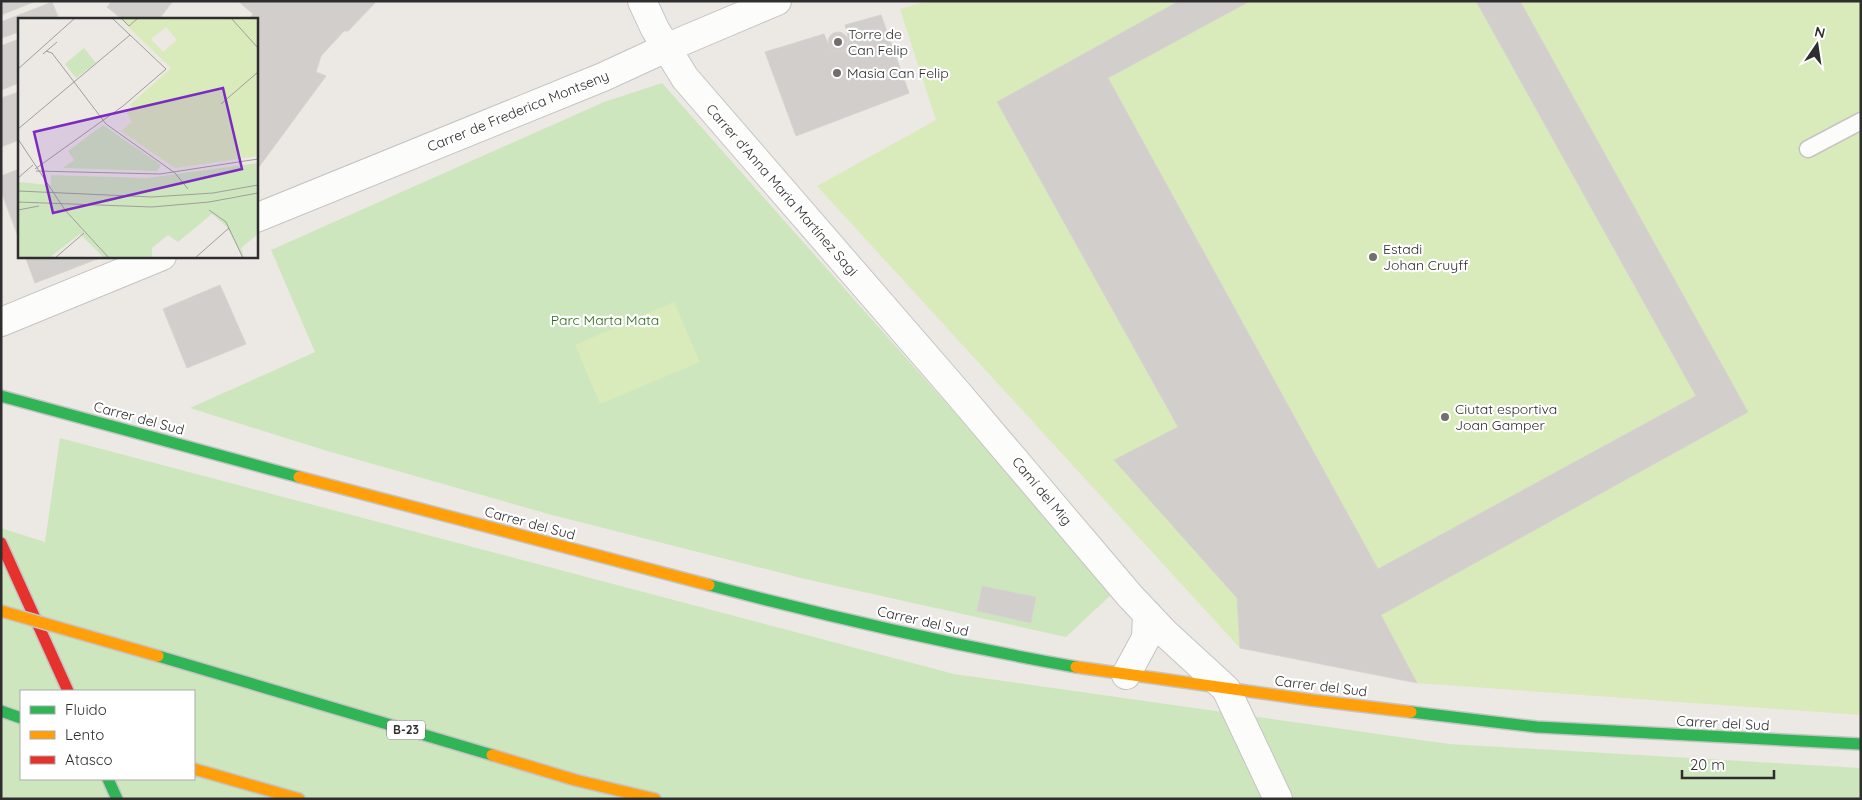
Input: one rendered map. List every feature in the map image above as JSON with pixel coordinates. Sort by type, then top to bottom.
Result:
[{"type":"main road","name":"Carrer del Sud","points":[[1,396],[231,459],[788,606],[993,652],[1126,675],[1226,689],[1536,727],[1861,744]]},
{"type":"main road","points":[[1,543],[68,690]]},
{"type":"main road","name":"B-23","points":[[1,612],[158,656],[575,780],[655,799]]},
{"type":"main road","points":[[1,712],[20,718]]},
{"type":"main road","points":[[195,769],[299,799]]},
{"type":"main road","points":[[108,780],[117,799]]},
{"type":"street","name":"Carrer d'Anna Maria Martínez Sagi","points":[[642,1],[666,48],[685,78],[936,369]]},
{"type":"street","name":"Carrer de Frederica Montseny","points":[[258,217],[622,69],[666,48],[777,1]]},
{"type":"street","points":[[1,322],[157,258]]},
{"type":"street","name":"Camí del Mig","points":[[936,369],[1165,634],[1226,689],[1278,799]]},
{"type":"street","points":[[1126,675],[1146,638],[1147,614]]},
{"type":"lane","points":[[1808,149],[1861,121]]},
{"type":"green space","name":"Ciutat esportiva Joan Gamper","points":[[928,1],[1861,1],[1861,715],[1417,683],[1240,648],[817,186],[936,120],[900,9]]},
{"type":"green space","name":"Parc Marta Mata","points":[[662,83],[1114,592],[1066,637],[805,579],[552,515],[324,450],[190,408],[315,352],[271,250],[604,102]]},
{"type":"green space","points":[[674,302],[700,362],[600,404],[575,345]]},
{"type":"green space","points":[[60,438],[954,674],[1449,744],[1861,768],[1861,799],[1,799],[1,528],[45,542]]},
{"type":"building","points":[[1,1],[36,1],[1,15]]},
{"type":"building","points":[[112,1],[173,1],[160,18],[121,18],[107,7]]},
{"type":"building","points":[[238,1],[373,1],[375,3],[348,31],[344,31],[321,56],[316,72],[326,76],[258,168],[258,18],[250,18],[253,14]]},
{"type":"building","points":[[1179,1],[1250,1],[1108,78],[1378,569],[1696,396],[1476,1],[1520,1],[1748,412],[1381,615],[1417,683],[1240,648],[1237,598],[1114,460],[1178,427],[997,102]]},
{"type":"building","points":[[52,2],[58,16],[54,18],[18,18],[18,32],[1,38],[1,22]]},
{"type":"building","name":"Masia Can Felip","points":[[881,15],[909,93],[796,136],[765,52],[824,34],[829,47],[836,52],[842,51],[846,49],[848,43],[845,25]]},
{"type":"building","name":"Torre de Can Felip","points":[[838,32],[845,35],[848,42],[845,49],[838,52],[831,49],[828,42],[831,35]]},
{"type":"building","points":[[18,39],[18,83],[1,90],[1,46]]},
{"type":"building","points":[[18,92],[18,140],[1,147],[1,98]]},
{"type":"building","points":[[18,169],[18,236],[1,191],[1,176]]},
{"type":"building","points":[[26,258],[100,258],[35,283]]},
{"type":"building","points":[[220,285],[246,344],[187,368],[163,309]]},
{"type":"building","points":[[982,586],[1036,597],[1031,623],[977,611]]},
{"type":"traffic: fast","points":[[1,396],[299,477]]},
{"type":"traffic: fast","points":[[709,585],[892,630],[1076,667]]},
{"type":"traffic: fast","points":[[158,656],[492,755]]},
{"type":"traffic: fast","points":[[1,711],[20,718]]},
{"type":"traffic: fast","points":[[1411,712],[1537,727],[1861,744]]},
{"type":"traffic: fast","points":[[108,780],[117,799]]},
{"type":"traffic: slow","points":[[299,477],[709,585]]},
{"type":"traffic: slow","points":[[1,611],[158,656]]},
{"type":"traffic: slow","points":[[1076,667],[1411,712]]},
{"type":"traffic: slow","points":[[492,755],[575,780],[655,799]]},
{"type":"traffic: slow","points":[[195,769],[299,799]]},
{"type":"traffic: jam","points":[[1,543],[68,690]]},
{"type":"place","name":"Torre de Can Felip","points":[[838,42]]},
{"type":"place","name":"Masia Can Felip","points":[[837,73]]},
{"type":"place","name":"Estadi Johan Cruyff","points":[[1373,257]]},
{"type":"place","name":"Ciutat esportiva Joan Gamper","points":[[1445,417]]}]
